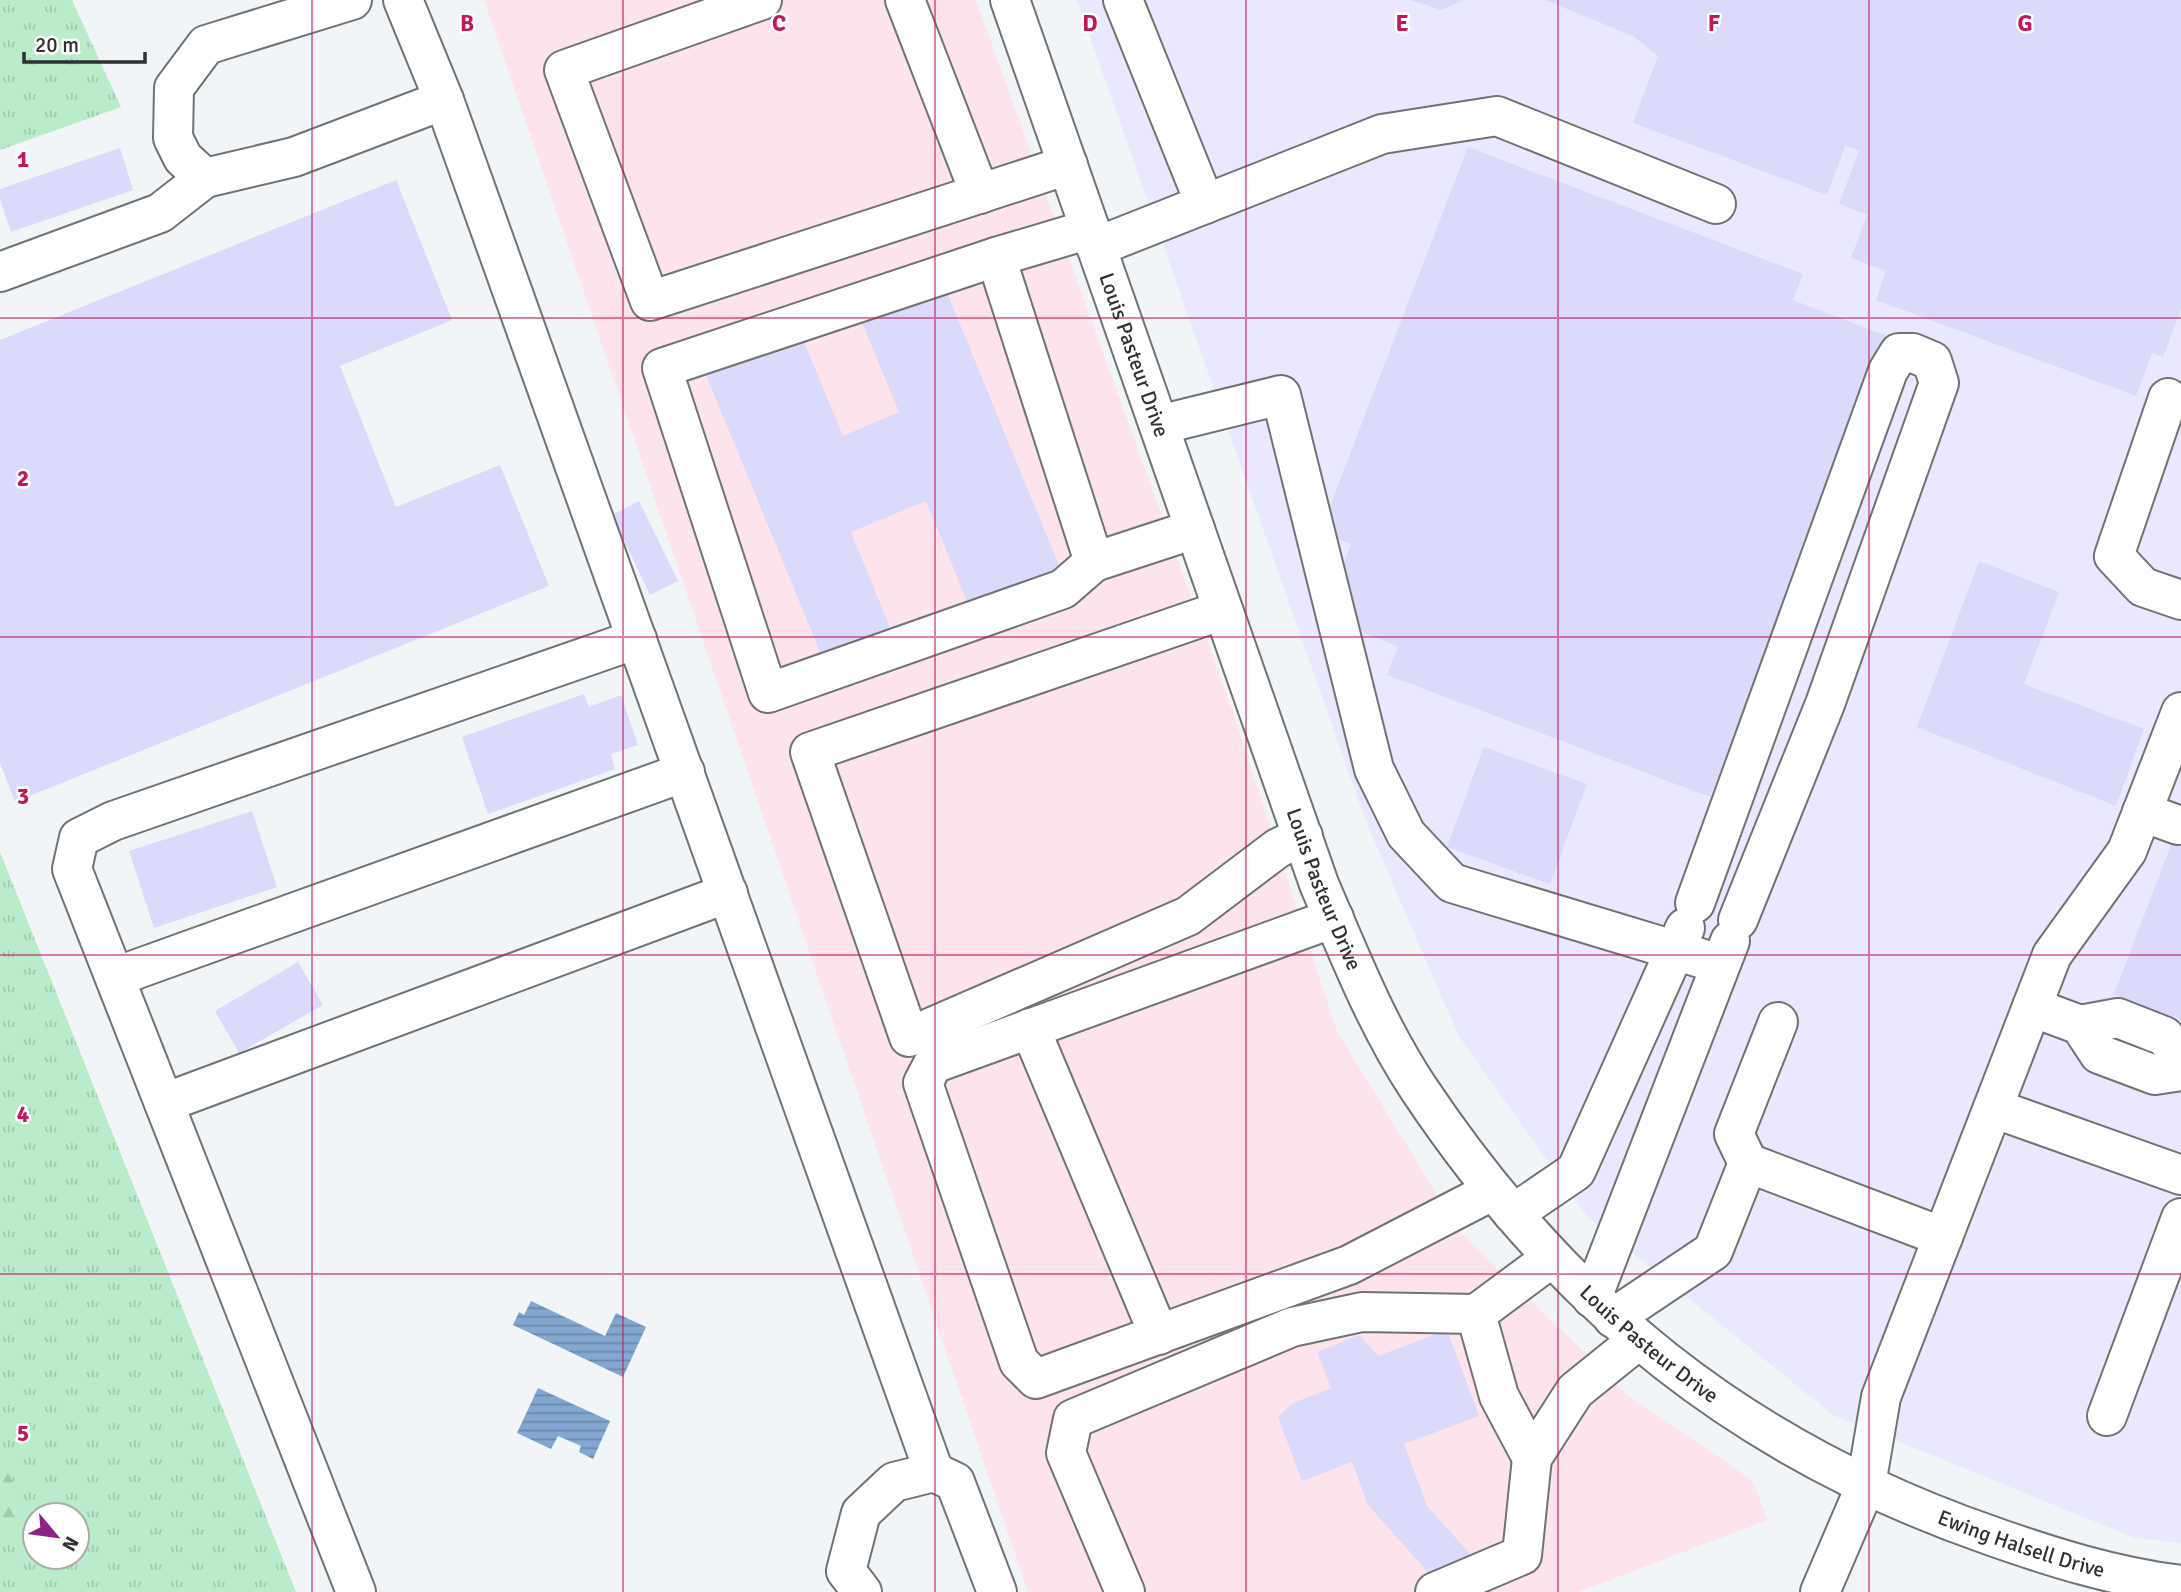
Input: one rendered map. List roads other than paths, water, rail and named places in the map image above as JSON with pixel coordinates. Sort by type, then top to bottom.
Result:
[{"type":"street","points":[[205,178],[183,158],[173,138],[174,88],[206,45],[352,0]]},
{"type":"street","points":[[403,0],[444,100],[934,1472]]},
{"type":"street","points":[[762,0],[564,69],[650,301],[1068,165]]},
{"type":"street","points":[[905,0],[980,194]]},
{"type":"street","name":"Louis Pasteur Drive","points":[[1010,0],[1303,836],[1363,988],[1417,1087],[1503,1203],[1550,1259],[1614,1319],[1727,1408],[1810,1457],[1866,1485]]},
{"type":"street","points":[[1123,0],[1205,204]]},
{"type":"street","points":[[0,272],[160,214],[205,178],[294,157],[444,100]]},
{"type":"street","points":[[1195,529],[1094,562],[1063,589],[768,693],[662,368],[996,257],[1093,238],[1205,204],[1382,134],[1497,116],[1716,204]]},
{"type":"street","points":[[996,257],[1094,562]]},
{"type":"street","points":[[1334,918],[933,1064],[923,1083],[1019,1362],[1036,1379],[1349,1265],[1576,1171],[1687,923],[1888,371],[1899,353],[1913,353],[1932,361],[1939,383],[1825,704],[1730,940],[1614,1319],[1575,1391],[1532,1458],[1522,1555],[1435,1592]]},
{"type":"street","points":[[1159,425],[1281,395],[1374,769],[1405,834],[1452,883],[1687,923],[1730,940]]},
{"type":"street","points":[[2168,398],[2114,556],[2143,587],[2181,600]]},
{"type":"street","points":[[1223,610],[810,752],[909,1037],[1188,916],[1278,848],[1303,836]]},
{"type":"street","points":[[356,1592],[72,869],[79,838],[113,821],[636,639]]},
{"type":"street","points":[[1821,1592],[1866,1485],[1881,1397],[2052,955],[2127,851],[2181,712]]},
{"type":"street","points":[[115,977],[685,772]]},
{"type":"street","points":[[2142,812],[2178,825]]},
{"type":"street","points":[[164,1103],[728,893]]},
{"type":"street","points":[[2032,1007],[2080,1026],[2118,1018],[2164,1036],[2181,1055]]},
{"type":"street","points":[[1777,1022],[1734,1134],[1748,1163],[1943,1237]]},
{"type":"street","points":[[2080,1026],[2099,1054],[2155,1075],[2181,1071]]},
{"type":"street","points":[[1030,1028],[1159,1335]]},
{"type":"street","points":[[1993,1108],[2181,1175]]},
{"type":"street","points":[[1614,1319],[1713,1251],[1748,1163]]},
{"type":"street","points":[[2106,1416],[2181,1218]]},
{"type":"street","points":[[1125,1592],[1066,1454],[1073,1419],[1292,1327],[1362,1312],[1476,1314],[1550,1259]]},
{"type":"street","points":[[1476,1314],[1499,1396],[1532,1458]]},
{"type":"street","points":[[862,1592],[846,1571],[861,1513],[894,1482],[934,1472],[956,1482],[987,1589]]},
{"type":"street","name":"Ewing Halsell Drive","points":[[1866,1485],[1944,1520],[2051,1557],[2181,1585]]},
{"type":"water","points":[[531,1301],[605,1336],[616,1313],[646,1327],[623,1377],[513,1325],[519,1312],[524,1315]]},
{"type":"water","points":[[538,1388],[610,1421],[593,1459],[579,1452],[581,1446],[558,1436],[551,1449],[517,1433]]}]
